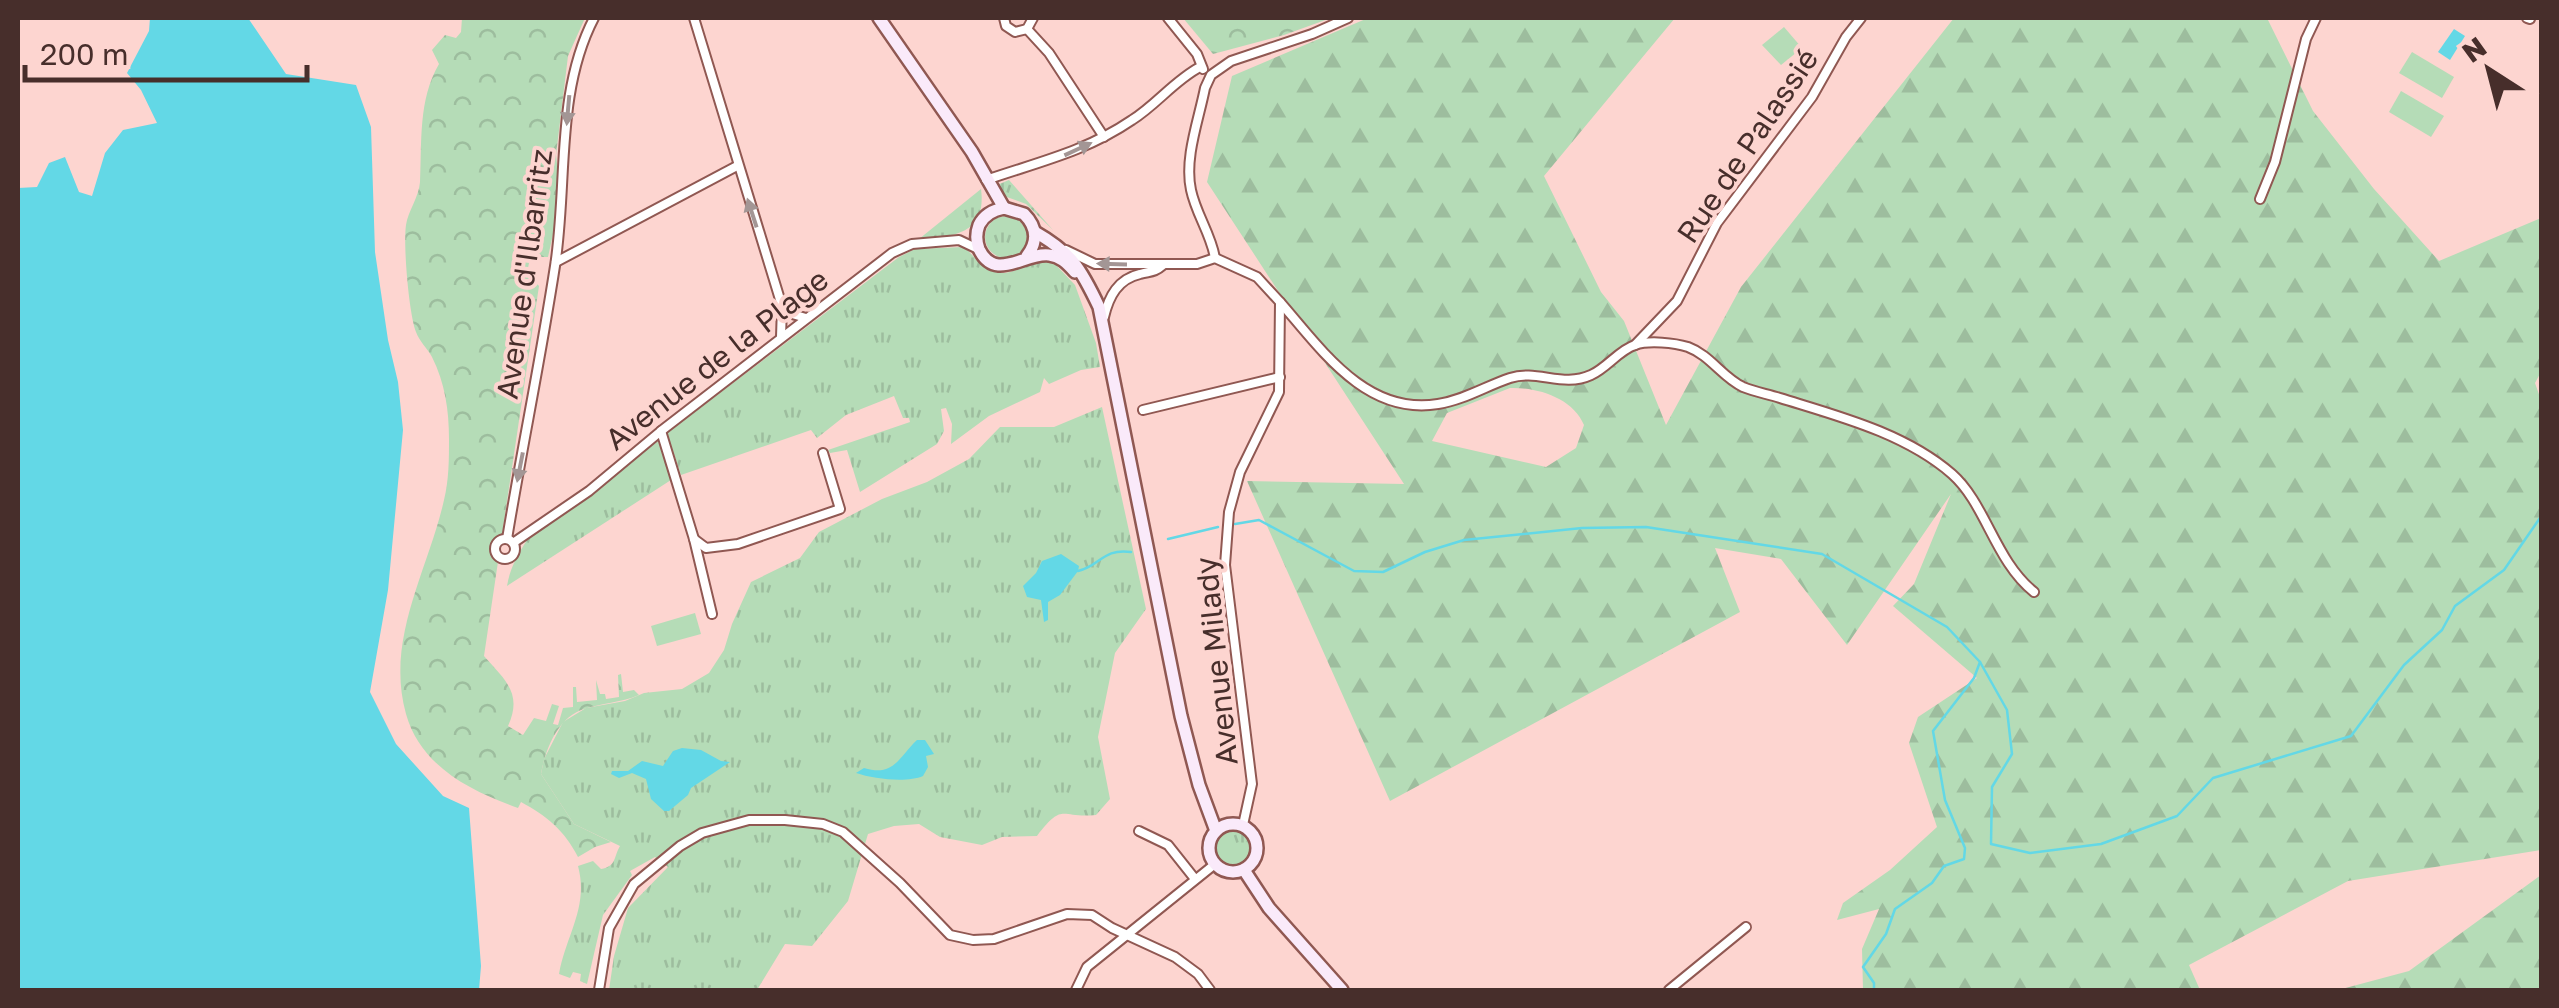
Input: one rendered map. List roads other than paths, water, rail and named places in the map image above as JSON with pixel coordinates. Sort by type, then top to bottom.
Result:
[{"type":"main road","points":[[879,18],[972,152],[1004,208],[1024,214],[1035,232],[1064,250],[1090,288],[1103,324],[1181,716],[1198,785],[1216,831]]},
{"type":"main road","points":[[986,180],[980,250],[1002,266],[1011,266],[1028,256],[1056,256],[1090,288]]},
{"type":"main road","points":[[981,222],[1004,208]]},
{"type":"main road","points":[[1028,256],[1035,232]]},
{"type":"main road","points":[[1228,824],[1243,826],[1255,836],[1258,851],[1244,870],[1228,872],[1215,864],[1210,844],[1216,831],[1228,824]]},
{"type":"main road","points":[[1244,870],[1269,908],[1342,990]]},
{"type":"street","name":"Avenue d'Ilbarritz","points":[[510,541],[556,262],[571,77],[579,47],[594,18]]},
{"type":"street","points":[[694,18],[782,306],[781,337]]},
{"type":"street","points":[[1004,18],[1006,26],[1015,32],[1027,29],[1033,18]]},
{"type":"street","points":[[1168,18],[1197,54],[1200,66],[1211,75]]},
{"type":"street","points":[[1064,250],[1096,264],[1197,264],[1214,258],[1193,200],[1189,175],[1205,88],[1211,75],[1231,62],[1348,18]]},
{"type":"street","name":"Rue de Palassié","points":[[1214,258],[1257,277],[1358,385],[1407,402],[1438,404],[1512,377],[1568,382],[1582,379],[1597,373],[1635,345],[1677,301],[1717,223],[1812,97],[1861,18]]},
{"type":"street","points":[[2260,198],[2275,162],[2306,39],[2316,18]]},
{"type":"street","points":[[1027,29],[1058,66],[1104,137]]},
{"type":"street","points":[[986,180],[1041,165],[1104,137],[1151,106],[1200,66]]},
{"type":"street","points":[[556,262],[737,166]]},
{"type":"street","name":"Avenue de la Plage","points":[[510,541],[589,491],[660,431],[901,248],[960,240],[981,222]]},
{"type":"street","points":[[960,240],[980,250]]},
{"type":"street","points":[[1103,324],[1114,290],[1125,280],[1156,272],[1163,265]]},
{"type":"street","name":"Avenue Milady","points":[[1243,826],[1252,784],[1226,565],[1229,512],[1235,488],[1279,392],[1280,302]]},
{"type":"street","points":[[782,306],[806,318]]},
{"type":"street","points":[[1635,345],[1689,348],[1748,389],[1873,428],[1920,452],[1964,486],[2010,566],[2034,592]]},
{"type":"street","points":[[1143,410],[1280,377]]},
{"type":"street","points":[[660,431],[694,539],[712,614]]},
{"type":"street","points":[[694,539],[706,548],[738,544],[840,509],[823,453]]},
{"type":"street","points":[[599,990],[609,928],[634,884],[702,833],[750,820],[823,824],[843,832],[950,935],[994,939],[1067,914],[1092,915],[1188,966],[1208,987]]},
{"type":"street","points":[[1139,830],[1168,845],[1195,878]]},
{"type":"street","points":[[1076,990],[1087,967],[1215,864]]},
{"type":"street","points":[[1669,990],[1746,927]]},
{"type":"water","points":[[150,18],[248,18],[286,74],[356,85],[371,127],[375,252],[403,430],[388,590],[370,692],[396,744],[443,796],[469,808],[481,966],[479,990],[18,990],[18,188],[37,187],[49,163],[65,157],[79,192],[92,196],[105,153],[123,130],[157,123],[141,90],[127,73],[149,31]]},
{"type":"water","points":[[2454,29],[2465,36],[2450,60],[2438,52]]},
{"type":"water","points":[[1061,554],[1079,566],[1078,571],[1060,595],[1048,602],[1048,620],[1044,622],[1041,600],[1027,597],[1023,586],[1042,561]]},
{"type":"water","points":[[917,740],[925,740],[934,754],[926,756],[928,767],[923,776],[890,779],[856,773],[864,768],[889,768]]},
{"type":"water","points":[[701,750],[730,762],[691,788],[669,811],[651,799],[646,779],[632,773],[619,778],[611,774],[628,771],[642,761],[663,766],[673,751]]},
{"type":"waterway","points":[[1235,524],[1259,520],[1354,571],[1383,572],[1425,552],[1464,540],[1582,528],[1646,527],[1822,554],[1947,627],[1980,662],[2007,710],[2012,754],[1992,787],[1991,844],[2030,853],[2101,844],[2177,816],[2213,778],[2351,736],[2404,665],[2442,630],[2455,606],[2504,570],[2542,515]]},
{"type":"waterway","points":[[1168,539],[1218,527]]},
{"type":"waterway","points":[[1078,571],[1108,555],[1131,552]]},
{"type":"waterway","points":[[1874,990],[1874,983],[1863,967],[1886,934],[1895,909],[1932,883],[1944,866],[1964,859],[1965,848],[1945,800],[1933,731],[1974,678],[1980,662]]}]
